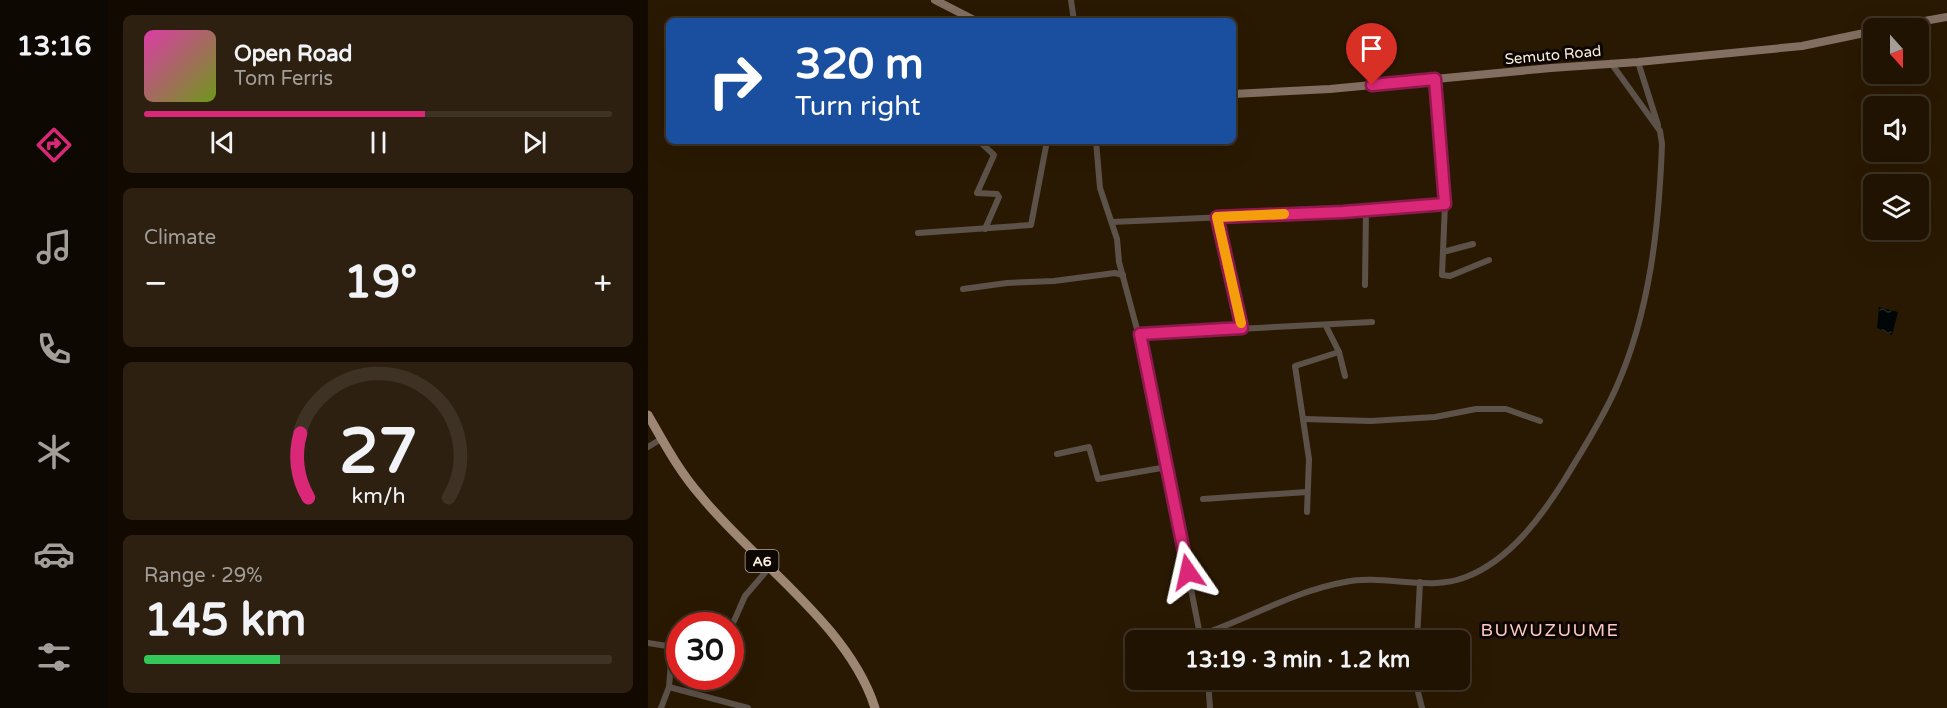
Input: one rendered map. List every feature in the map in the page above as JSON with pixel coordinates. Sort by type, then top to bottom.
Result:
[{"type":"main road","points":[[935,0],[970,18]]},
{"type":"main road","points":[[1929,20],[1947,17]]},
{"type":"main road","name":"Semuto Road","points":[[1236,94],[1330,89],[1611,63],[1638,63],[1802,46],[1863,33]]},
{"type":"main road","name":"A6","points":[[648,415],[661,439],[700,495],[824,624],[852,659],[875,708]]},
{"type":"street","points":[[1071,0],[1074,18]]},
{"type":"street","points":[[1611,63],[1660,131]]},
{"type":"street","points":[[1220,630],[1291,598],[1343,582],[1374,579],[1443,583],[1467,577],[1518,541],[1546,509],[1600,421],[1617,387],[1634,339],[1658,235],[1662,144],[1638,63]]},
{"type":"street","points":[[1435,79],[1445,204],[1442,272],[1445,277],[1489,260]]},
{"type":"street","points":[[982,144],[994,155],[977,193],[997,194],[999,197],[985,229]]},
{"type":"street","points":[[918,233],[1025,227],[1034,221],[1047,144]]},
{"type":"street","points":[[1096,144],[1097,177],[1112,222],[1123,276],[1140,334],[1198,630]]},
{"type":"street","points":[[1112,222],[1445,204]]},
{"type":"street","points":[[1365,285],[1366,210]]},
{"type":"street","points":[[1217,217],[1242,328]]},
{"type":"street","points":[[1443,252],[1473,244]]},
{"type":"street","points":[[963,289],[1115,273],[1123,276]]},
{"type":"street","points":[[1140,334],[1372,322]]},
{"type":"street","points":[[1326,326],[1339,352],[1345,376]]},
{"type":"street","points":[[1307,512],[1310,459],[1296,366],[1339,352]]},
{"type":"street","points":[[1304,419],[1371,421],[1506,409],[1540,421]]},
{"type":"street","points":[[648,447],[661,439]]},
{"type":"street","points":[[1057,453],[1089,447],[1098,479],[1167,467]]},
{"type":"street","points":[[1203,499],[1307,492]]},
{"type":"street","points":[[738,612],[746,596],[769,568]]},
{"type":"street","points":[[1418,630],[1420,582]]},
{"type":"street","points":[[648,643],[666,646]]},
{"type":"street","points":[[661,708],[668,690]]},
{"type":"street","points":[[680,690],[748,708]]},
{"type":"street","points":[[1209,690],[1210,708]]},
{"type":"street","points":[[1418,690],[1422,708]]},
{"type":"water","points":[[1879,307],[1898,312],[1892,335],[1877,328]]},
{"type":"slow traffic","points":[[1241,323],[1217,217],[1284,214]]},
{"type":"district","name":"BUWUZUUME","points":[[1550,630]]},
{"type":"route","points":[[1188,572],[1140,334],[1242,328],[1217,217],[1343,212],[1445,204],[1435,79],[1372,85]]}]
